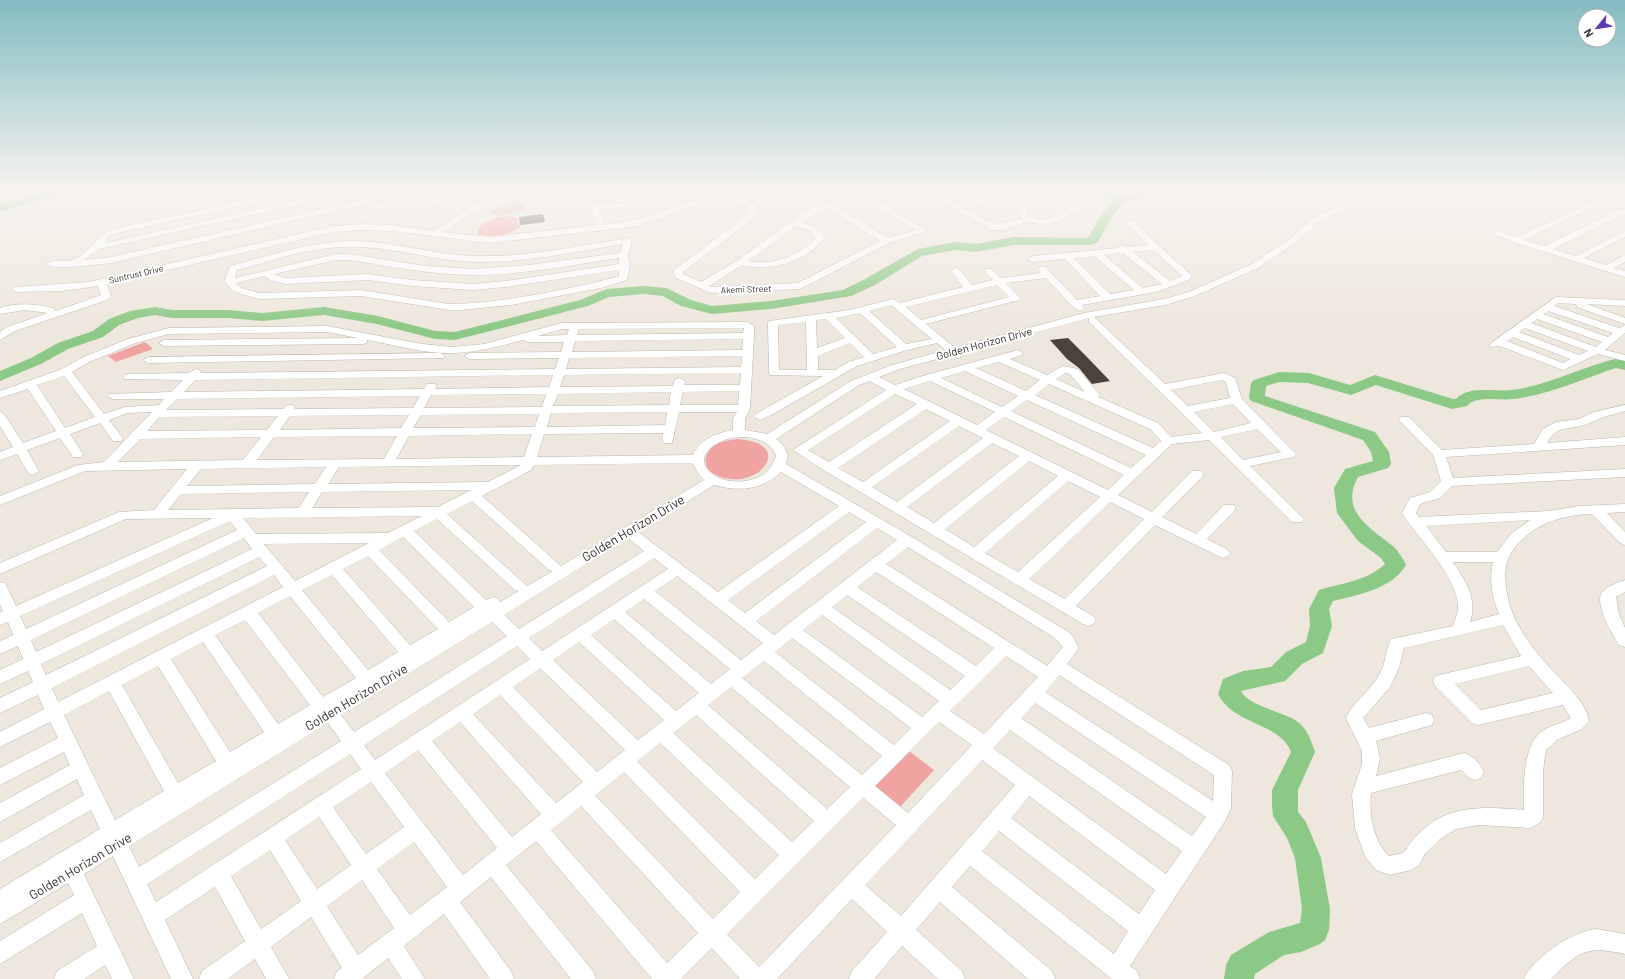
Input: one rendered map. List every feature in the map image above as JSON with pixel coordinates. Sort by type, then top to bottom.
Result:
[{"type":"street","points":[[73,264],[97,247],[105,237]]},
{"type":"street","points":[[97,247],[144,237]]},
{"type":"street","points":[[52,264],[73,264],[111,260],[211,237]]},
{"type":"street","name":"Suntrust Drive","points":[[17,288],[62,288],[102,282],[294,237]]},
{"type":"street","name":"Suntrust Drive","points":[[458,237],[472,239],[507,240],[533,237]]},
{"type":"street","name":"Akemi Street","points":[[724,237],[678,271],[679,276],[711,290],[800,286],[886,241],[902,237]]},
{"type":"street","points":[[702,286],[741,262],[776,237]]},
{"type":"street","points":[[741,262],[754,266],[780,264],[817,243],[821,237]]},
{"type":"street","points":[[879,237],[886,241]]},
{"type":"street","points":[[1074,303],[1142,292],[1169,285],[1187,276],[1145,237]]},
{"type":"street","name":"Golden Horizon Drive","points":[[771,441],[877,377],[1084,316],[1176,299],[1255,266],[1297,237]]},
{"type":"street","points":[[1507,237],[1625,274]]},
{"type":"street","points":[[1516,240],[1523,237]]},
{"type":"street","points":[[1545,249],[1571,237]]},
{"type":"street","points":[[1576,259],[1620,237]]},
{"type":"street","points":[[392,298],[472,239]]},
{"type":"street","points":[[628,241],[624,255],[624,278],[601,285],[511,302],[450,307],[357,293],[280,297],[258,296],[238,290],[230,282],[233,268],[328,245],[359,244],[466,258],[493,258],[628,241]]},
{"type":"street","points":[[1082,311],[1033,259],[1096,253],[1122,247],[1156,247]]},
{"type":"street","points":[[1122,247],[1169,285]]},
{"type":"street","points":[[1096,253],[1142,292]]},
{"type":"street","points":[[230,282],[322,259],[342,257],[430,269],[496,272],[624,255]]},
{"type":"street","points":[[1067,256],[1108,298]]},
{"type":"street","points":[[1606,268],[1625,258]]},
{"type":"street","points":[[267,273],[273,278],[285,281],[368,277],[457,287],[489,286],[625,266]]},
{"type":"street","points":[[919,323],[1016,298],[989,270]]},
{"type":"street","points":[[956,272],[969,288]]},
{"type":"street","points":[[899,306],[1000,281],[1048,275]]},
{"type":"street","points":[[0,337],[11,329],[104,298],[106,296],[102,282]]},
{"type":"street","name":"Golden Horizon Drive","points":[[955,353],[1093,320],[1191,301],[1209,292],[1215,283]]},
{"type":"street","points":[[1623,330],[1597,351],[1563,367],[1497,344],[1556,300],[1625,303]]},
{"type":"street","points":[[1566,300],[1625,321]]},
{"type":"street","points":[[834,373],[774,373],[773,323],[829,316],[893,302],[955,353]]},
{"type":"street","points":[[1547,307],[1623,330]]},
{"type":"street","points":[[0,311],[8,309],[44,308],[50,310],[54,315]]},
{"type":"street","points":[[862,310],[904,348]]},
{"type":"street","points":[[1536,315],[1609,341]]},
{"type":"street","points":[[829,316],[871,358]]},
{"type":"street","points":[[811,318],[813,373]]},
{"type":"street","points":[[1093,320],[1297,519]]},
{"type":"street","points":[[137,435],[540,430],[669,434],[688,324]]},
{"type":"street","points":[[164,343],[224,342],[345,336],[422,347],[450,353],[484,347],[552,327],[688,324],[747,325],[749,326],[749,336],[744,408],[748,419],[743,433]]},
{"type":"street","points":[[1523,324],[1597,351],[1625,358]]},
{"type":"street","points":[[0,740],[527,467],[575,326]]},
{"type":"street","points":[[0,395],[66,371],[90,358],[147,336],[173,331],[327,329],[345,336],[365,341]]},
{"type":"street","points":[[108,465],[236,330]]},
{"type":"street","points":[[1512,333],[1579,359]]},
{"type":"street","points":[[248,463],[345,336]]},
{"type":"street","points":[[513,339],[749,336]]},
{"type":"street","points":[[812,354],[852,339]]},
{"type":"street","points":[[760,416],[834,373],[871,358],[904,348],[940,340]]},
{"type":"street","points":[[1018,352],[930,377],[895,389],[799,450],[1088,620]]},
{"type":"street","points":[[148,360],[450,353],[565,355],[748,353]]},
{"type":"street","points":[[388,462],[450,353]]},
{"type":"street","points":[[999,358],[1154,426],[1168,441]]},
{"type":"street","points":[[965,368],[1155,454]]},
{"type":"street","points":[[978,430],[1063,369],[1074,371],[1094,395],[1091,398]]},
{"type":"street","points":[[130,377],[747,370]]},
{"type":"street","points":[[66,371],[117,438]]},
{"type":"street","points":[[1162,388],[1224,376],[1231,380],[1236,400],[1259,425],[1290,454],[1241,464]]},
{"type":"street","points":[[877,377],[883,386],[895,389],[1223,553]]},
{"type":"street","points":[[930,377],[1133,474]]},
{"type":"street","points":[[30,384],[77,454]]},
{"type":"street","points":[[113,396],[746,388]]},
{"type":"street","points":[[1186,410],[1236,400]]},
{"type":"street","points":[[829,468],[925,404]]},
{"type":"street","points":[[0,456],[102,418],[131,409],[160,411],[287,413],[744,408]]},
{"type":"street","points":[[1538,448],[1547,432],[1560,425],[1582,422],[1598,414],[1625,408]]},
{"type":"street","points":[[0,416],[33,471]]},
{"type":"street","points":[[863,488],[958,420]]},
{"type":"street","points":[[1405,420],[1439,454],[1448,482]]},
{"type":"street","points":[[1019,580],[1168,441],[1211,436],[1259,425]]},
{"type":"street","points":[[743,433],[771,441],[781,452],[780,466],[766,479],[752,484],[735,485],[709,477],[699,467],[698,459],[701,450],[709,443],[726,435],[743,433]]},
{"type":"street","points":[[897,508],[992,437]]},
{"type":"street","points":[[1439,454],[1625,441]]},
{"type":"street","points":[[935,530],[1028,456]]},
{"type":"street","points":[[0,501],[82,468],[108,465],[698,459]]},
{"type":"street","points":[[303,512],[335,463]]},
{"type":"street","points":[[157,515],[198,464]]},
{"type":"street","points":[[762,979],[1034,693],[1054,671],[1071,648],[1066,639],[907,540],[780,466]]},
{"type":"street","points":[[1459,630],[1466,606],[1459,585],[1442,557],[1409,513],[1415,501],[1435,494],[1448,482],[1625,473]]},
{"type":"street","points":[[1066,607],[1197,474]]},
{"type":"street","points":[[975,554],[1067,475]]},
{"type":"street","name":"Golden Horizon Drive","points":[[0,900],[116,841],[369,683],[628,531],[709,477]]},
{"type":"street","name":"Golden Horizon Drive","points":[[116,841],[175,794],[321,707],[369,683],[409,654],[520,586],[709,477]]},
{"type":"street","points":[[177,490],[491,486]]},
{"type":"street","points":[[473,495],[554,566]]},
{"type":"street","points":[[717,600],[848,506]]},
{"type":"street","points":[[1198,540],[1229,508]]},
{"type":"street","points":[[1415,522],[1552,515],[1595,509],[1625,508]]},
{"type":"street","points":[[1595,509],[1625,540]]},
{"type":"street","points":[[0,569],[118,518],[129,515],[436,511],[520,586]]},
{"type":"street","points":[[233,514],[369,683]]},
{"type":"street","points":[[6,617],[233,514]]},
{"type":"street","points":[[1508,618],[1435,636],[1397,643],[1384,683],[1357,711],[1354,718],[1371,751],[1371,763],[1363,787],[1361,800],[1366,838],[1379,862],[1388,866],[1404,864],[1413,857],[1418,847],[1434,831],[1468,817],[1486,816],[1530,819],[1534,816],[1531,806],[1534,783],[1533,775],[1538,749],[1543,741],[1549,736],[1575,726],[1580,721],[1579,713],[1518,639],[1498,592],[1496,577],[1500,557],[1504,549],[1518,534],[1552,515]]},
{"type":"street","points":[[745,621],[876,522]]},
{"type":"street","points":[[405,530],[484,608]]},
{"type":"street","points":[[628,531],[745,621],[770,648],[894,755]]},
{"type":"street","points":[[0,648],[22,637],[254,540],[390,538]]},
{"type":"street","points":[[0,677],[32,662],[254,540]]},
{"type":"street","points":[[273,837],[314,903],[351,975],[907,540]]},
{"type":"street","points":[[370,549],[448,630]]},
{"type":"street","points":[[135,881],[351,742],[654,551]]},
{"type":"street","points":[[1442,557],[1500,557]]},
{"type":"street","points":[[876,565],[1004,648],[1054,671],[1223,771],[1222,808],[1142,928],[1122,974],[969,853]]},
{"type":"street","points":[[0,706],[276,568]]},
{"type":"street","points":[[334,568],[409,654]]},
{"type":"street","points":[[152,917],[372,770],[542,660],[678,569]]},
{"type":"street","points":[[1623,634],[1608,610],[1608,595],[1625,585]]},
{"type":"street","points":[[0,586],[6,617],[22,637],[54,712],[182,979]]},
{"type":"street","points":[[847,588],[977,675]]},
{"type":"street","points":[[645,591],[862,786],[909,825]]},
{"type":"street","points":[[822,607],[951,700]]},
{"type":"street","points":[[248,612],[321,707]]},
{"type":"street","points":[[614,612],[711,694]]},
{"type":"street","points":[[498,618],[542,660],[754,892]]},
{"type":"street","points":[[792,630],[923,727]]},
{"type":"street","points":[[206,634],[275,734]]},
{"type":"street","points":[[580,634],[676,721]]},
{"type":"street","points":[[538,829],[666,979],[1004,648]]},
{"type":"street","points":[[161,657],[227,763]]},
{"type":"street","points":[[1533,659],[1441,681],[1478,718],[1566,697]]},
{"type":"street","points":[[112,682],[175,794]]},
{"type":"street","points":[[502,686],[712,933],[755,979]]},
{"type":"street","points":[[1034,693],[1218,815]]},
{"type":"street","points":[[696,705],[827,821]]},
{"type":"street","points":[[461,712],[555,816]]},
{"type":"street","points":[[938,712],[1028,784],[1168,888]]},
{"type":"street","points":[[1008,719],[1195,849]]},
{"type":"street","points":[[335,720],[416,829],[503,979]]},
{"type":"street","points":[[1364,736],[1426,720]]},
{"type":"street","points":[[661,733],[792,855]]},
{"type":"street","points":[[420,740],[511,850]]},
{"type":"street","points":[[0,777],[68,741]]},
{"type":"street","points":[[1363,787],[1464,761],[1475,772]]},
{"type":"street","points":[[0,813],[81,768]]},
{"type":"street","points":[[863,978],[1028,784]]},
{"type":"street","points":[[0,853],[95,798]]},
{"type":"street","points":[[321,805],[408,930]]},
{"type":"street","points":[[998,819],[1142,928]]},
{"type":"street","points":[[210,979],[416,829]]},
{"type":"street","points":[[493,864],[585,979]]},
{"type":"street","points":[[69,865],[123,979]]},
{"type":"street","name":"Golden Horizon Drive","points":[[0,914],[69,865]]},
{"type":"street","points":[[218,873],[278,979]]},
{"type":"street","points":[[851,885],[954,979]]},
{"type":"street","points":[[939,888],[1044,979]]},
{"type":"street","points":[[0,953],[86,899]]},
{"type":"street","points":[[1535,979],[1564,954],[1582,942],[1606,940],[1625,944]]},
{"type":"street","points":[[391,944],[414,979]]},
{"type":"street","points":[[65,979],[109,950]]},
{"type":"shaded area","points":[[145,342],[153,349],[116,362],[108,356]]},
{"type":"shaded area","points":[[737,439],[756,443],[766,449],[768,458],[764,466],[756,474],[744,478],[729,479],[714,474],[707,467],[706,462],[710,449],[719,443]]},
{"type":"shaded area","points":[[909,751],[934,770],[899,808],[873,788]]},
{"type":"building","points":[[1068,338],[1110,381],[1092,384],[1079,368],[1067,359],[1050,340]]},
{"type":"waterway","points":[[0,376],[36,361],[63,346],[98,334],[114,322],[135,314],[155,311],[172,314],[229,314],[262,317],[324,311],[378,320],[435,335],[455,336],[566,306],[583,303],[607,293],[644,290],[666,292],[686,303],[712,310],[771,305],[846,293],[870,282],[918,253],[956,246],[975,248],[1014,241],[1042,240],[1087,242],[1094,239],[1095,237]]},
{"type":"waterway","points":[[1239,979],[1241,965],[1279,942],[1305,936],[1315,930],[1316,909],[1308,858],[1297,831],[1286,816],[1285,790],[1303,752],[1299,740],[1289,729],[1252,712],[1237,703],[1229,694],[1231,685],[1243,680],[1277,675],[1294,658],[1315,647],[1321,626],[1319,609],[1326,595],[1373,582],[1389,572],[1396,565],[1388,553],[1365,536],[1346,513],[1343,488],[1351,473],[1382,464],[1380,452],[1369,436],[1257,398],[1259,383],[1279,377],[1309,378],[1351,390],[1375,380],[1452,404],[1461,403],[1466,397],[1476,395],[1500,396],[1525,393],[1615,363],[1625,365]]}]
